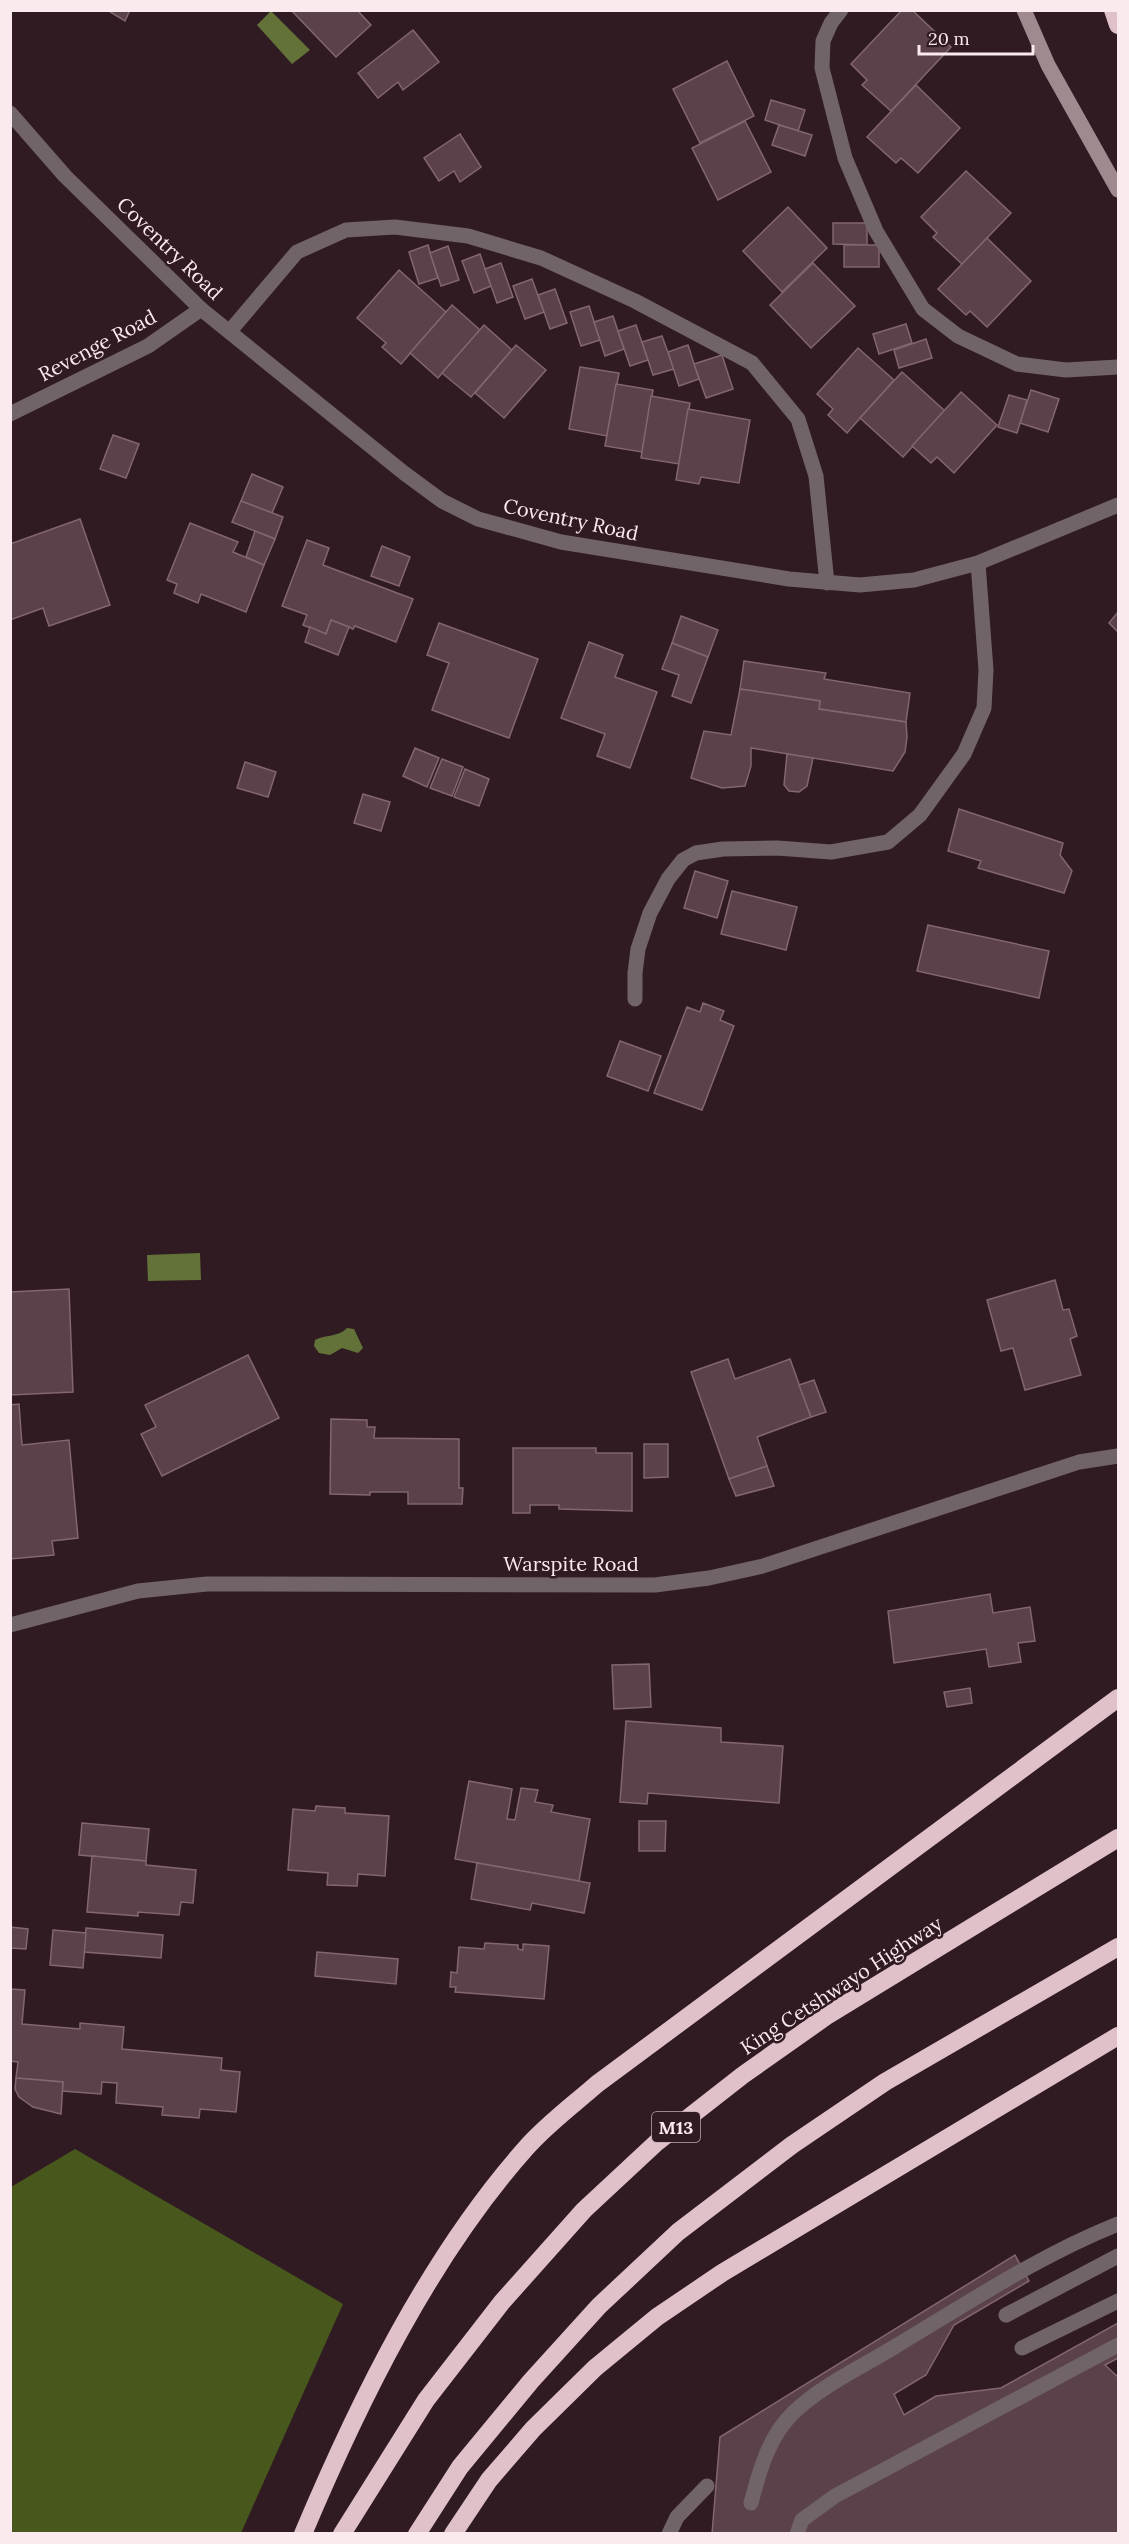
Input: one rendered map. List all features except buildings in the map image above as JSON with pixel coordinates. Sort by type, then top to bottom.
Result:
[{"type":"highway","points":[[1113,10],[1119,25]]},
{"type":"highway","points":[[303,2534],[324,2483],[420,2296],[470,2217],[527,2147],[597,2084],[1119,1698]]},
{"type":"highway","name":"King Cetshwayo Highway","points":[[342,2534],[426,2400],[501,2302],[584,2210],[656,2143],[743,2075],[828,2015],[1119,1838]]},
{"type":"highway","points":[[417,2534],[460,2467],[531,2381],[599,2306],[678,2232],[792,2145],[885,2082],[1119,1947]]},
{"type":"highway","points":[[453,2534],[489,2480],[533,2429],[595,2368],[657,2317],[722,2273],[1119,2036]]},
{"type":"street","points":[[841,10],[831,23],[823,41],[822,68],[845,158],[876,231],[923,309],[958,336],[1017,364],[1066,370],[1119,367]]},
{"type":"street","points":[[1024,10],[1047,65],[1119,190]]},
{"type":"street","name":"Coventry Road","points":[[10,113],[65,176],[201,309],[404,473],[442,501],[478,519],[561,542],[789,579],[860,585],[914,580],[978,563],[1119,505]]},
{"type":"street","points":[[230,331],[297,252],[346,230],[395,227],[468,236],[540,258],[635,301],[752,363],[798,420],[816,476],[827,582]]},
{"type":"street","name":"Revenge Road","points":[[10,414],[148,346],[201,309]]},
{"type":"street","points":[[635,999],[635,973],[641,940],[659,896],[668,879],[683,860],[696,853],[723,849],[777,848],[831,852],[888,842],[920,815],[964,754],[984,708],[986,670],[978,563]]},
{"type":"street","name":"Warspite Road","points":[[10,1625],[138,1591],[207,1584],[655,1585],[709,1578],[763,1566],[1079,1462],[1119,1456]]},
{"type":"street","points":[[752,2503],[765,2457],[776,2434],[792,2413],[830,2386],[971,2301],[1076,2243],[1119,2224]]},
{"type":"street","points":[[1006,2315],[1119,2256]]},
{"type":"street","points":[[1022,2348],[1119,2301]]},
{"type":"street","points":[[797,2534],[802,2520],[835,2496],[1119,2344]]},
{"type":"street","points":[[669,2534],[677,2517],[707,2486]]},
{"type":"shaded area","points":[[271,11],[310,50],[292,64],[257,25]]},
{"type":"shaded area","points":[[200,1253],[201,1280],[148,1281],[147,1255]]},
{"type":"shaded area","points":[[347,1328],[354,1329],[363,1348],[358,1353],[342,1348],[330,1355],[319,1353],[314,1346],[315,1340],[339,1333]]},
{"type":"shaded area","points":[[75,2149],[343,2304],[241,2533],[11,2533],[11,2187]]}]
